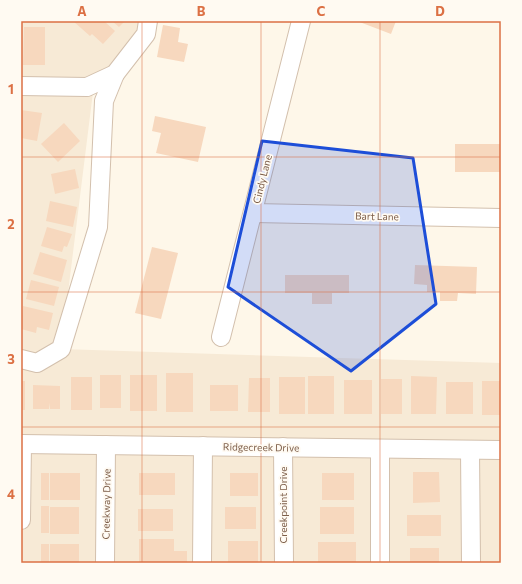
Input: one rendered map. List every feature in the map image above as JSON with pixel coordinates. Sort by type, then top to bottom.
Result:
[{"type":"street","points":[[21,359],[37,363],[61,349],[98,227],[104,101],[115,74],[146,34],[148,21]]},
{"type":"street","name":"Cindy Lane","points":[[221,337],[301,21]]},
{"type":"street","points":[[21,86],[87,87],[115,74]]},
{"type":"street","name":"Bart Lane","points":[[253,213],[501,218]]},
{"type":"street","points":[[21,444],[21,520]]},
{"type":"street","name":"Ridgecreek Drive","points":[[21,444],[501,450]]},
{"type":"street","name":"Creekway Drive","points":[[105,563],[106,445]]},
{"type":"street","points":[[202,563],[203,446]]},
{"type":"street","name":"Creekpoint Drive","points":[[283,447],[284,563]]},
{"type":"street","points":[[380,449],[380,563]]},
{"type":"street","points":[[470,450],[470,563]]},
{"type":"highlighted area","points":[[262,141],[413,158],[436,304],[351,371],[228,287]]},
{"type":"shaded area","points":[[21,21],[149,21],[146,34],[94,84],[61,349],[501,363],[501,563],[21,563]]},
{"type":"building","points":[[73,21],[104,21],[115,31],[103,44],[92,34],[90,36]]},
{"type":"building","points":[[112,21],[125,21],[119,27]]},
{"type":"building","points":[[357,21],[396,21],[391,34]]},
{"type":"building","points":[[163,25],[180,28],[178,42],[188,44],[184,62],[157,57]]},
{"type":"building","points":[[24,27],[45,27],[45,65],[23,65]]},
{"type":"building","points":[[21,110],[42,113],[37,141],[21,138]]},
{"type":"building","points":[[155,116],[206,127],[198,162],[156,153],[161,133],[152,131]]},
{"type":"building","points":[[64,123],[80,141],[58,162],[41,144]]},
{"type":"building","points":[[455,144],[501,144],[501,172],[455,172]]},
{"type":"building","points":[[75,169],[79,188],[55,194],[51,174]]},
{"type":"building","points":[[50,201],[77,207],[73,227],[46,221]]},
{"type":"building","points":[[47,227],[72,234],[67,247],[64,246],[62,252],[41,246]]},
{"type":"building","points":[[152,247],[178,253],[161,319],[135,313]]},
{"type":"building","points":[[40,252],[67,260],[61,282],[33,274]]},
{"type":"building","points":[[415,265],[477,267],[476,294],[458,293],[457,301],[440,301],[440,292],[427,292],[427,285],[414,284]]},
{"type":"building","points":[[285,275],[349,275],[349,293],[332,293],[332,304],[312,304],[312,293],[285,293]]},
{"type":"building","points":[[31,280],[59,287],[54,306],[26,299]]},
{"type":"building","points":[[23,306],[53,313],[49,330],[37,327],[36,333],[21,329]]},
{"type":"building","points":[[166,373],[193,373],[193,412],[166,412]]},
{"type":"building","points":[[100,375],[121,375],[121,408],[100,408]]},
{"type":"building","points":[[130,375],[157,375],[157,411],[130,411]]},
{"type":"building","points":[[308,376],[334,376],[334,414],[308,414]]},
{"type":"building","points":[[411,376],[437,377],[436,414],[411,414]]},
{"type":"building","points":[[71,377],[92,377],[92,410],[71,410]]},
{"type":"building","points":[[279,377],[305,377],[305,414],[279,414]]},
{"type":"building","points":[[249,378],[270,378],[270,412],[248,412]]},
{"type":"building","points":[[381,379],[402,379],[402,414],[381,414]]},
{"type":"building","points":[[344,380],[372,380],[372,414],[344,414]]},
{"type":"building","points":[[21,381],[25,381],[25,410],[21,410]]},
{"type":"building","points":[[482,381],[501,381],[501,415],[482,415]]},
{"type":"building","points":[[446,382],[473,382],[473,414],[446,414]]},
{"type":"building","points":[[33,385],[60,386],[60,409],[50,409],[50,403],[49,409],[33,409]]},
{"type":"building","points":[[210,385],[238,385],[238,411],[210,411]]},
{"type":"building","points":[[413,472],[439,472],[440,502],[413,503]]},
{"type":"building","points":[[41,473],[49,473],[49,500],[41,500]]},
{"type":"building","points":[[50,473],[80,473],[80,500],[50,500]]},
{"type":"building","points":[[139,473],[175,473],[175,495],[139,495]]},
{"type":"building","points":[[230,473],[258,473],[258,496],[230,496]]},
{"type":"building","points":[[322,473],[354,473],[354,500],[322,500]]},
{"type":"building","points":[[41,506],[49,506],[49,533],[41,533]]},
{"type":"building","points":[[50,507],[79,507],[79,534],[50,534]]},
{"type":"building","points":[[225,507],[256,507],[256,529],[225,529]]},
{"type":"building","points":[[320,507],[354,507],[354,534],[320,534]]},
{"type":"building","points":[[138,509],[173,509],[173,531],[138,531]]},
{"type":"building","points":[[407,515],[441,515],[441,536],[407,536]]},
{"type":"building","points":[[139,539],[174,539],[174,551],[187,551],[187,563],[139,563]]},
{"type":"building","points":[[228,541],[258,541],[258,563],[228,563]]},
{"type":"building","points":[[318,542],[356,542],[356,563],[318,563]]},
{"type":"building","points":[[41,544],[49,544],[49,563],[41,563]]},
{"type":"building","points":[[50,544],[79,544],[79,563],[50,563]]},
{"type":"building","points":[[410,548],[439,548],[439,563],[410,563]]}]
